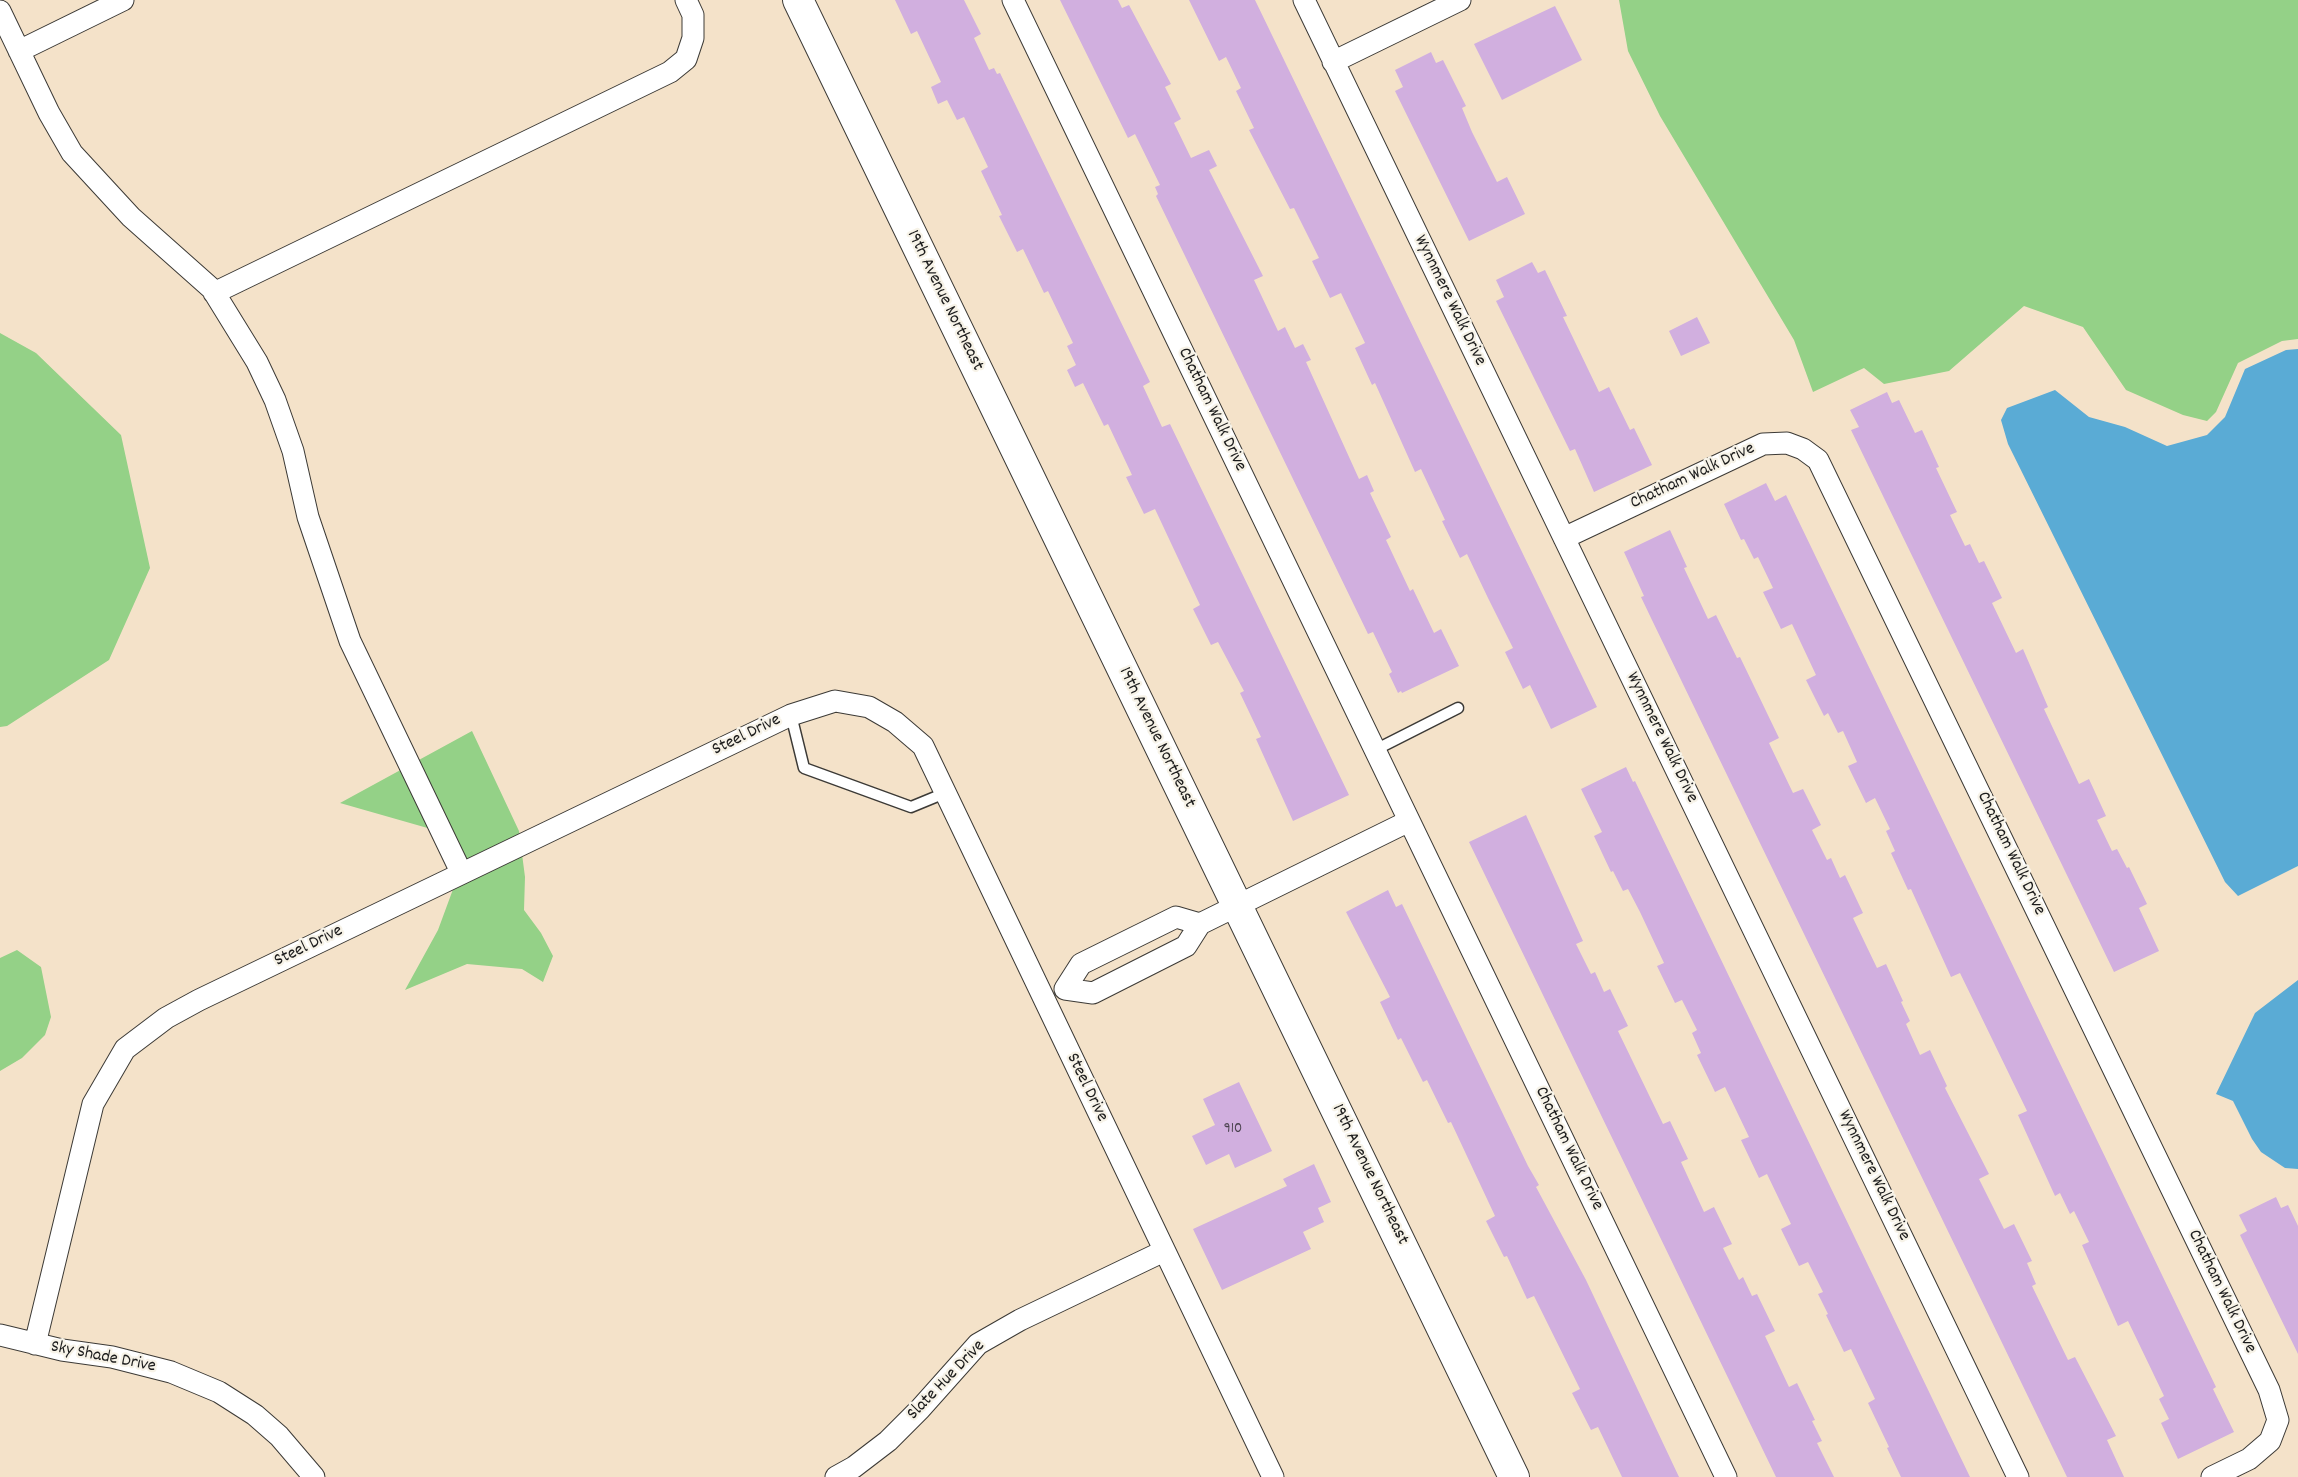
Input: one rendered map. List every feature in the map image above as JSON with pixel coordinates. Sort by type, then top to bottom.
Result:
[{"type":"street","points":[[19,51],[123,0]]},
{"type":"street","points":[[214,293],[670,72],[686,59],[693,38],[693,15],[686,0]]},
{"type":"street","name":"19th Avenue Northeast","points":[[798,0],[1514,1477]]},
{"type":"street","name":"Chatham Walk Drive","points":[[1013,0],[1726,1477]]},
{"type":"street","name":"Wynnmere Walk Drive","points":[[1304,0],[2018,1477]]},
{"type":"street","points":[[1333,62],[1460,0]]},
{"type":"street","points":[[0,11],[49,113],[72,153],[131,217],[167,247],[214,293],[257,362],[275,400],[293,451],[308,517],[350,641],[461,872]]},
{"type":"street","name":"Chatham Walk Drive","points":[[1564,538],[1763,444],[1787,443],[1803,448],[1818,460],[2269,1390],[2278,1420],[2270,1441],[2249,1459],[2212,1477]]},
{"type":"street","name":"Steel Drive","points":[[35,1344],[93,1104],[125,1049],[166,1018],[199,1000],[791,715],[835,700],[870,707],[895,722],[923,746],[1273,1477]]},
{"type":"street","points":[[1043,999],[1065,989],[1093,993],[1186,946],[1200,924],[1409,821]]},
{"type":"street","points":[[1065,989],[1081,964],[1176,917],[1200,924]]},
{"type":"street","name":"Slate Hue Drive","points":[[836,1477],[854,1467],[888,1441],[978,1344],[1020,1320],[1164,1251]]},
{"type":"street","name":"Sky Shade Drive","points":[[0,1335],[62,1350],[112,1357],[171,1372],[219,1392],[255,1415],[279,1436],[314,1477]]},
{"type":"lane","points":[[1375,750],[1458,708]]},
{"type":"lane","points":[[791,715],[804,768],[911,807],[945,793]]},
{"type":"green space","points":[[1619,0],[2298,0],[2298,339],[2282,341],[2238,363],[2216,412],[2207,421],[2183,415],[2126,390],[2083,327],[2024,306],[1949,371],[1884,384],[1864,368],[1813,392],[1794,340],[1660,116],[1628,51]]},
{"type":"green space","points":[[0,333],[36,353],[121,435],[150,568],[109,660],[7,726],[0,727]]},
{"type":"green space","points":[[472,731],[519,831],[525,877],[524,910],[541,933],[553,956],[543,982],[522,969],[467,964],[405,990],[438,930],[459,873],[438,831],[340,803]]},
{"type":"green space","points":[[17,950],[41,967],[51,1017],[45,1035],[22,1058],[0,1071],[0,958]]},
{"type":"water","points":[[2298,349],[2298,866],[2238,896],[2225,882],[2008,444],[2001,420],[2007,408],[2055,390],[2089,417],[2125,427],[2167,446],[2207,435],[2225,417],[2245,369],[2286,350]]},
{"type":"water","points":[[2298,980],[2298,1169],[2285,1168],[2261,1152],[2233,1101],[2216,1094],[2255,1013]]},
{"type":"building","points":[[895,0],[964,0],[981,34],[974,38],[989,70],[994,68],[997,74],[1000,73],[1150,382],[1143,386],[1162,427],[1170,424],[1349,795],[1293,821],[1256,739],[1261,737],[1240,693],[1244,691],[1218,642],[1211,645],[1193,609],[1200,605],[1155,509],[1144,514],[1126,477],[1132,475],[1108,424],[1104,426],[1083,383],[1075,387],[1067,370],[1076,365],[1067,346],[1073,343],[1048,291],[1044,293],[1023,249],[1017,252],[999,216],[1002,215],[981,171],[988,167],[964,117],[957,120],[947,100],[938,104],[931,87],[941,82],[917,31],[911,34]]},
{"type":"building","points":[[1060,0],[1118,0],[1122,8],[1129,5],[1171,84],[1165,87],[1181,119],[1174,123],[1191,158],[1209,150],[1217,166],[1209,170],[1263,276],[1254,280],[1278,331],[1285,327],[1295,348],[1303,344],[1311,360],[1306,362],[1359,479],[1367,475],[1374,491],[1370,493],[1391,537],[1386,540],[1410,591],[1413,589],[1434,633],[1441,629],[1459,666],[1398,693],[1389,674],[1392,672],[1373,632],[1368,634],[1156,196],[1158,194],[1155,187],[1160,185],[1135,134],[1128,138]]},
{"type":"building","points":[[1189,0],[1255,0],[1597,707],[1551,729],[1530,685],[1523,689],[1505,652],[1513,648],[1467,554],[1460,558],[1421,469],[1415,472],[1375,383],[1372,385],[1355,348],[1365,343],[1341,293],[1330,298],[1312,261],[1319,258],[1294,208],[1290,209],[1249,130],[1254,128],[1236,91],[1241,88],[1226,57],[1219,61]]},
{"type":"building","points":[[1555,6],[1582,60],[1502,100],[1474,44]]},
{"type":"building","points":[[1431,52],[1436,63],[1443,60],[1466,106],[1462,108],[1472,132],[1497,182],[1507,177],[1525,214],[1469,241],[1395,91],[1403,87],[1395,70]]},
{"type":"building","points":[[1532,262],[1538,273],[1545,270],[1567,316],[1563,317],[1599,392],[1609,387],[1630,430],[1634,428],[1652,465],[1594,492],[1575,449],[1570,451],[1496,301],[1504,297],[1496,280]]},
{"type":"building","points":[[1697,317],[1710,343],[1681,356],[1669,331]]},
{"type":"building","points":[[1887,392],[1892,403],[1899,400],[1915,433],[1922,430],[1939,467],[1936,468],[1957,512],[1950,515],[1965,546],[1970,544],[1979,563],[1984,561],[2002,598],[1992,603],[2016,653],[2023,649],[2048,707],[2044,709],[2079,784],[2089,779],[2106,816],[2097,820],[2112,851],[2117,849],[2127,868],[2129,867],[2147,904],[2139,908],[2159,951],[2114,972],[1851,430],[1859,427],[1850,410]]},
{"type":"building","points":[[1766,483],[1775,501],[1786,495],[2216,1387],[2213,1389],[2234,1432],[2178,1459],[2161,1423],[2169,1419],[2159,1399],[2164,1396],[2128,1321],[2118,1326],[2082,1245],[2089,1242],[2074,1211],[2070,1214],[2060,1193],[2055,1196],[2018,1115],[2027,1111],[1960,973],[1951,977],[1911,889],[1908,890],[1891,853],[1895,851],[1886,831],[1890,829],[1875,798],[1866,803],[1848,766],[1857,762],[1843,731],[1838,733],[1828,713],[1824,716],[1806,680],[1816,675],[1792,624],[1781,629],[1763,592],[1773,588],[1758,557],[1754,559],[1744,539],[1741,540],[1724,504]]},
{"type":"building","points":[[1670,530],[1687,567],[1684,568],[1708,619],[1716,615],[1737,658],[1740,657],[1779,738],[1769,743],[1793,793],[1803,789],[1821,825],[1812,830],[1827,860],[1831,858],[1840,878],[1845,875],[1863,913],[1853,918],[1877,968],[1886,964],[1903,1001],[1901,1002],[1910,1021],[1906,1024],[1920,1055],[1930,1050],[1947,1086],[1945,1088],[1989,1174],[1979,1179],[2004,1229],[2014,1224],[2032,1261],[2027,1263],[2036,1284],[2032,1286],[2068,1360],[2075,1357],[2116,1436],[2107,1440],[2124,1477],[2067,1477],[1651,618],[1641,597],[1644,596],[1624,552]]},
{"type":"building","points":[[1626,767],[1633,782],[1635,781],[1970,1477],[1901,1477],[1868,1403],[1875,1399],[1851,1349],[1844,1352],[1826,1315],[1828,1314],[1818,1294],[1823,1292],[1808,1262],[1799,1266],[1781,1229],[1791,1224],[1767,1174],[1759,1178],[1741,1140],[1749,1137],[1725,1087],[1715,1092],[1697,1055],[1701,1053],[1692,1033],[1697,1030],[1682,1000],[1675,1003],[1657,966],[1664,963],[1640,912],[1628,889],[1623,891],[1613,871],[1611,872],[1594,836],[1602,832],[1581,789]]},
{"type":"building","points":[[1526,815],[1583,941],[1576,944],[1591,974],[1595,972],[1604,992],[1610,989],[1628,1026],[1618,1031],[1663,1124],[1670,1121],[1688,1159],[1681,1162],[1704,1212],[1714,1207],[1732,1244],[1723,1248],[1739,1280],[1743,1277],[1752,1296],[1757,1294],[1775,1331],[1765,1336],[1789,1387],[1797,1383],[1815,1420],[1812,1421],[1822,1441],[1817,1443],[1834,1477],[1776,1477],[1469,842]]},
{"type":"building","points":[[1388,890],[1396,907],[1402,904],[1539,1185],[1536,1187],[1586,1280],[1679,1477],[1622,1477],[1598,1427],[1591,1430],[1572,1393],[1580,1389],[1534,1296],[1527,1299],[1507,1256],[1504,1257],[1486,1221],[1495,1216],[1451,1122],[1448,1123],[1427,1080],[1423,1082],[1401,1038],[1398,1040],[1380,1002],[1390,997],[1346,912]]},
{"type":"building","points":[[1239,1082],[1272,1151],[1235,1168],[1229,1154],[1206,1165],[1192,1136],[1215,1125],[1203,1099]]},
{"type":"building","points":[[1314,1164],[1331,1202],[1318,1208],[1324,1222],[1303,1232],[1311,1249],[1222,1290],[1193,1229],[1287,1186],[1283,1179]]},
{"type":"building","points":[[2276,1197],[2281,1208],[2288,1205],[2298,1226],[2298,1354],[2240,1235],[2247,1231],[2239,1215]]}]
